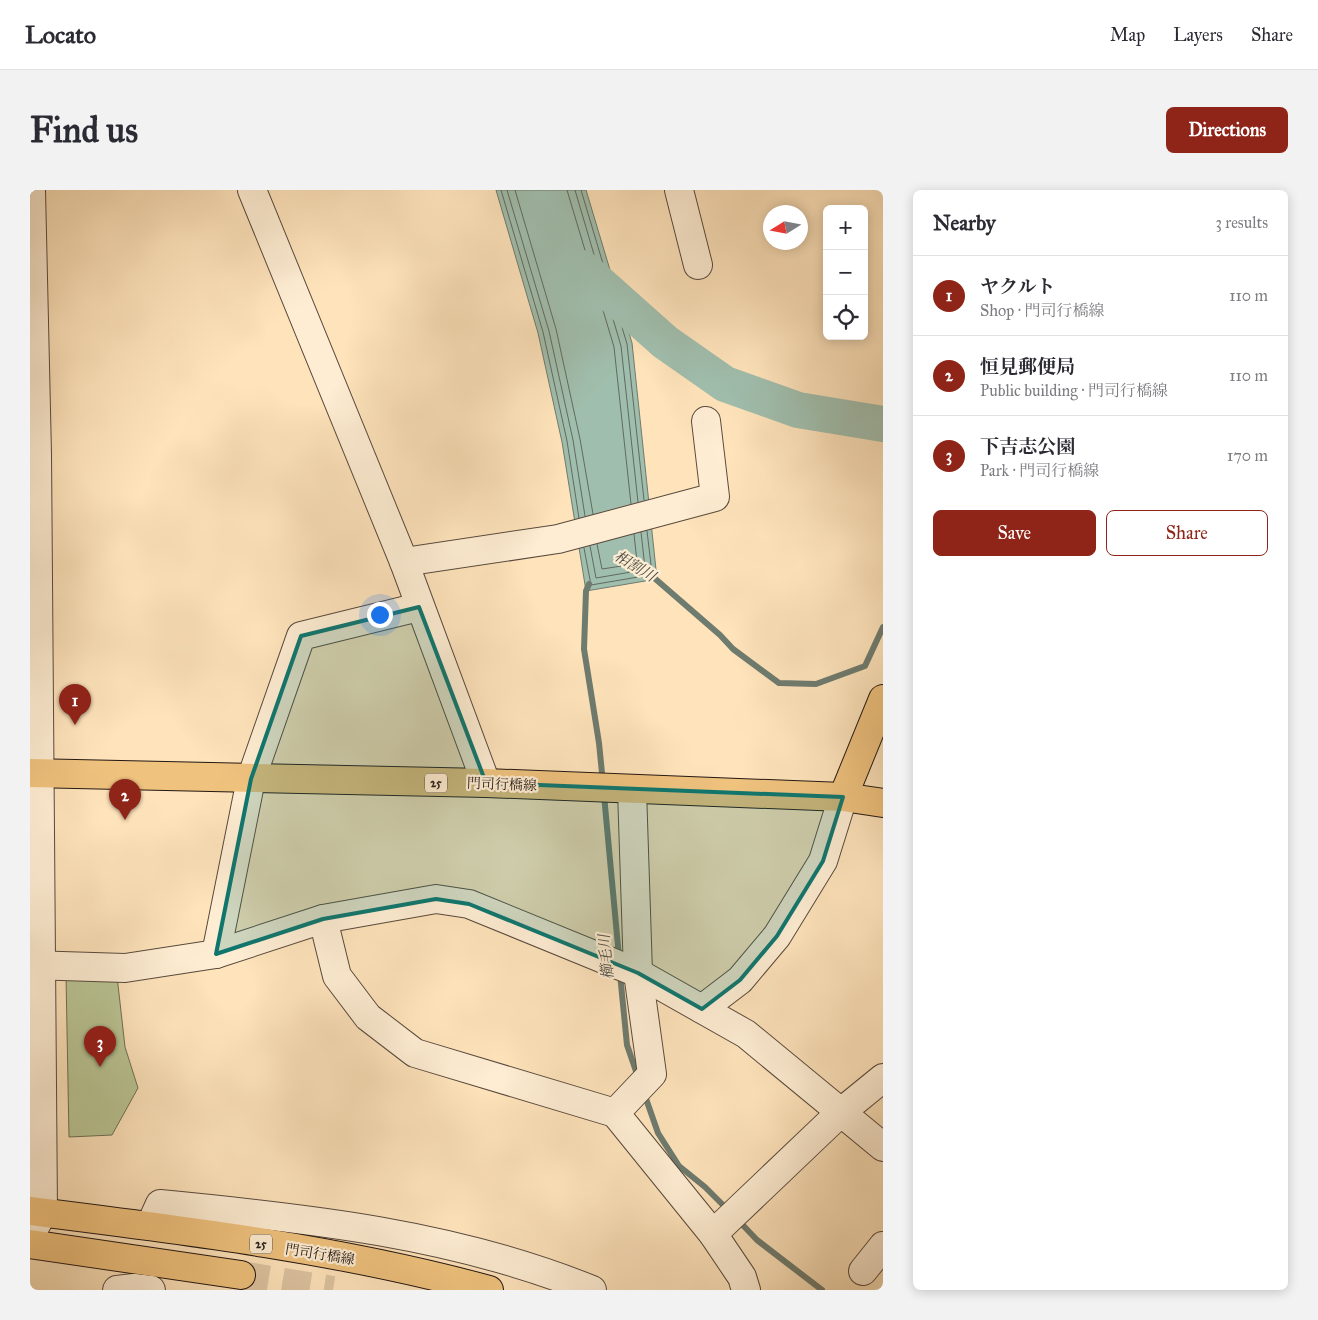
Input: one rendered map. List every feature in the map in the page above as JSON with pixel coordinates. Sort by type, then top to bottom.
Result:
[{"type":"main road","points":[[842,798],[883,699]]},
{"type":"main road","name":"門司行橋線","points":[[34,773],[486,783],[842,798],[883,803]]},
{"type":"main road","name":"門司行橋線","points":[[37,1212],[150,1226],[376,1263],[489,1290]]},
{"type":"main road","points":[[30,1244],[241,1275]]},
{"type":"street","points":[[30,1236],[37,1212],[34,773],[36,454],[32,190]]},
{"type":"street","points":[[252,190],[404,562],[486,783]]},
{"type":"street","points":[[679,190],[698,265]]},
{"type":"street","points":[[404,562],[558,539],[660,510],[715,497],[706,421]]},
{"type":"street","points":[[216,954],[251,779],[301,636],[420,607]]},
{"type":"street","points":[[615,1113],[652,1074],[638,973],[632,790]]},
{"type":"street","points":[[702,1009],[740,980],[778,936],[824,861],[842,798]]},
{"type":"street","points":[[36,966],[125,968],[216,954],[323,919],[436,899],[469,904],[638,973],[746,1034],[883,1147]]},
{"type":"street","points":[[323,919],[337,976],[368,1017],[415,1053],[615,1113],[713,1234],[742,1277],[746,1290]]},
{"type":"street","points":[[713,1234],[840,1113],[883,1078]]},
{"type":"street","points":[[150,1226],[160,1204],[327,1222],[497,1258],[592,1290]]},
{"type":"street","points":[[863,1271],[883,1246]]},
{"type":"street","points":[[117,1290],[134,1288],[151,1290]]},
{"type":"highlighted area","points":[[419,607],[486,783],[843,797],[823,861],[777,936],[740,980],[702,1009],[638,973],[469,904],[436,899],[323,919],[216,954],[251,779],[301,636]]},
{"type":"green space","points":[[66,976],[117,976],[125,1047],[138,1088],[112,1135],[69,1137]]},
{"type":"water","points":[[496,190],[586,190],[632,343],[657,579],[586,591],[562,442],[538,333]]},
{"type":"waterway","name":"相割川","points":[[582,268],[665,342],[725,384],[798,410],[883,424]]},
{"type":"waterway","name":"相割川","points":[[652,576],[720,635],[733,649],[779,683],[816,684],[865,666],[883,627]]},
{"type":"waterway","name":"櫛毛川","points":[[589,584],[586,591],[584,649],[599,743],[603,783]]},
{"type":"waterway","name":"櫛毛川","points":[[604,795],[619,957]]},
{"type":"waterway","name":"櫛毛川","points":[[620,974],[627,1045],[638,1077]]},
{"type":"waterway","name":"櫛毛川","points":[[644,1093],[658,1133],[679,1166],[705,1187],[728,1210]]},
{"type":"waterway","name":"櫛毛川","points":[[737,1219],[757,1240],[822,1290]]},
{"type":"tunnel","points":[[241,1275],[333,1290]]},
{"type":"place","name":"ヤクルト","points":[[75,725]]},
{"type":"place","name":"恒見郵便局","points":[[125,820]]},
{"type":"place","name":"下吉志公園","points":[[100,1067]]}]
